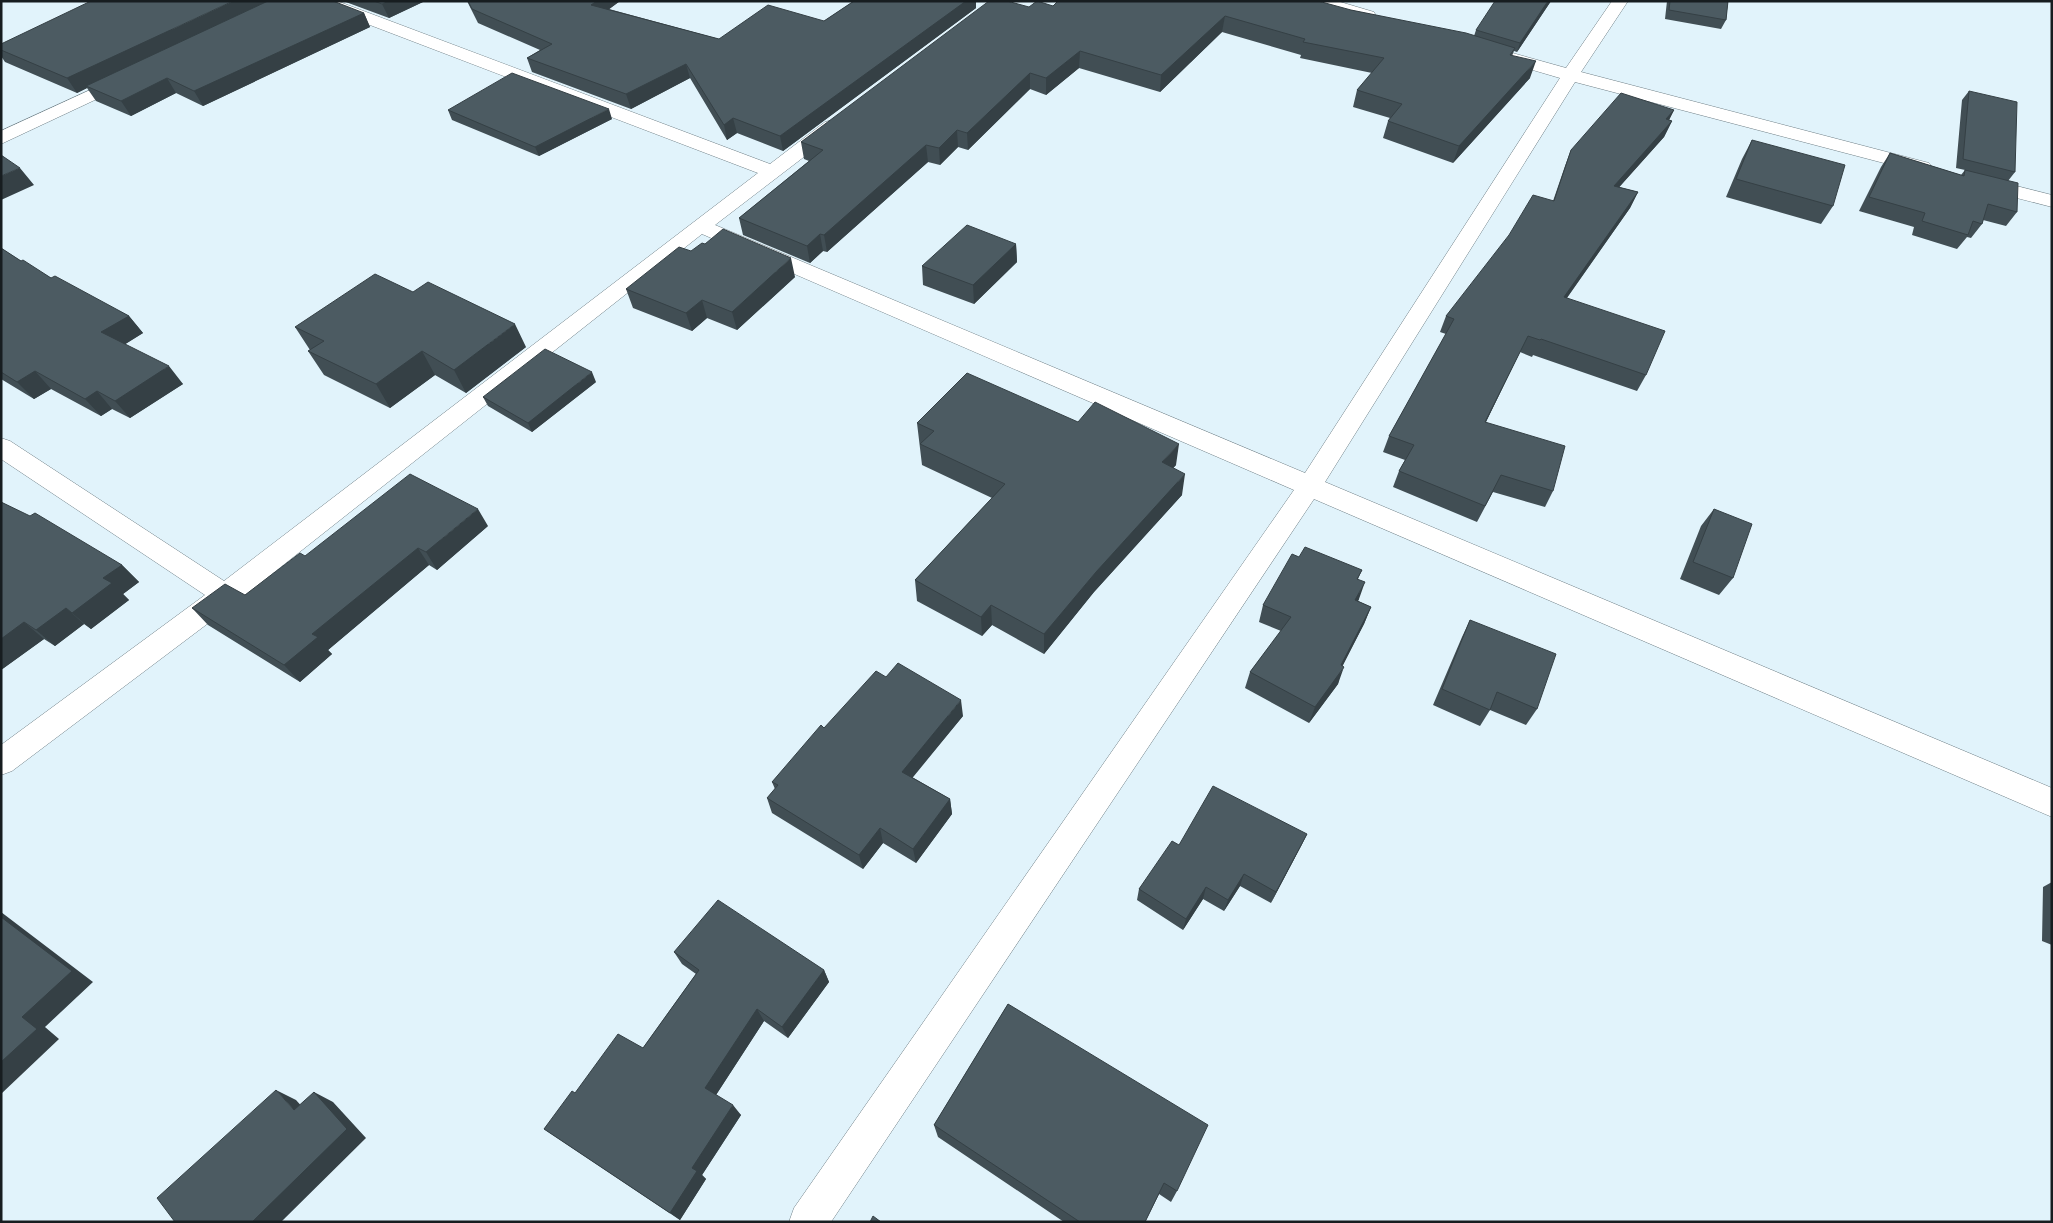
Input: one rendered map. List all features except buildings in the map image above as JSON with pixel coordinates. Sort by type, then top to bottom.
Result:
[{"type":"street","points":[[321,1],[772,171]]},
{"type":"street","points":[[1319,1],[1384,20]]},
{"type":"street","points":[[808,1222],[1308,486],[1570,75],[1620,1]]},
{"type":"street","points":[[1477,48],[1570,75],[1936,171]]},
{"type":"street","points":[[1,138],[136,74]]},
{"type":"street","points":[[1,762],[225,595],[700,226],[851,112]]},
{"type":"street","points":[[1965,178],[2052,201]]},
{"type":"street","points":[[700,226],[2052,802]]},
{"type":"street","points":[[1,447],[225,595]]}]
